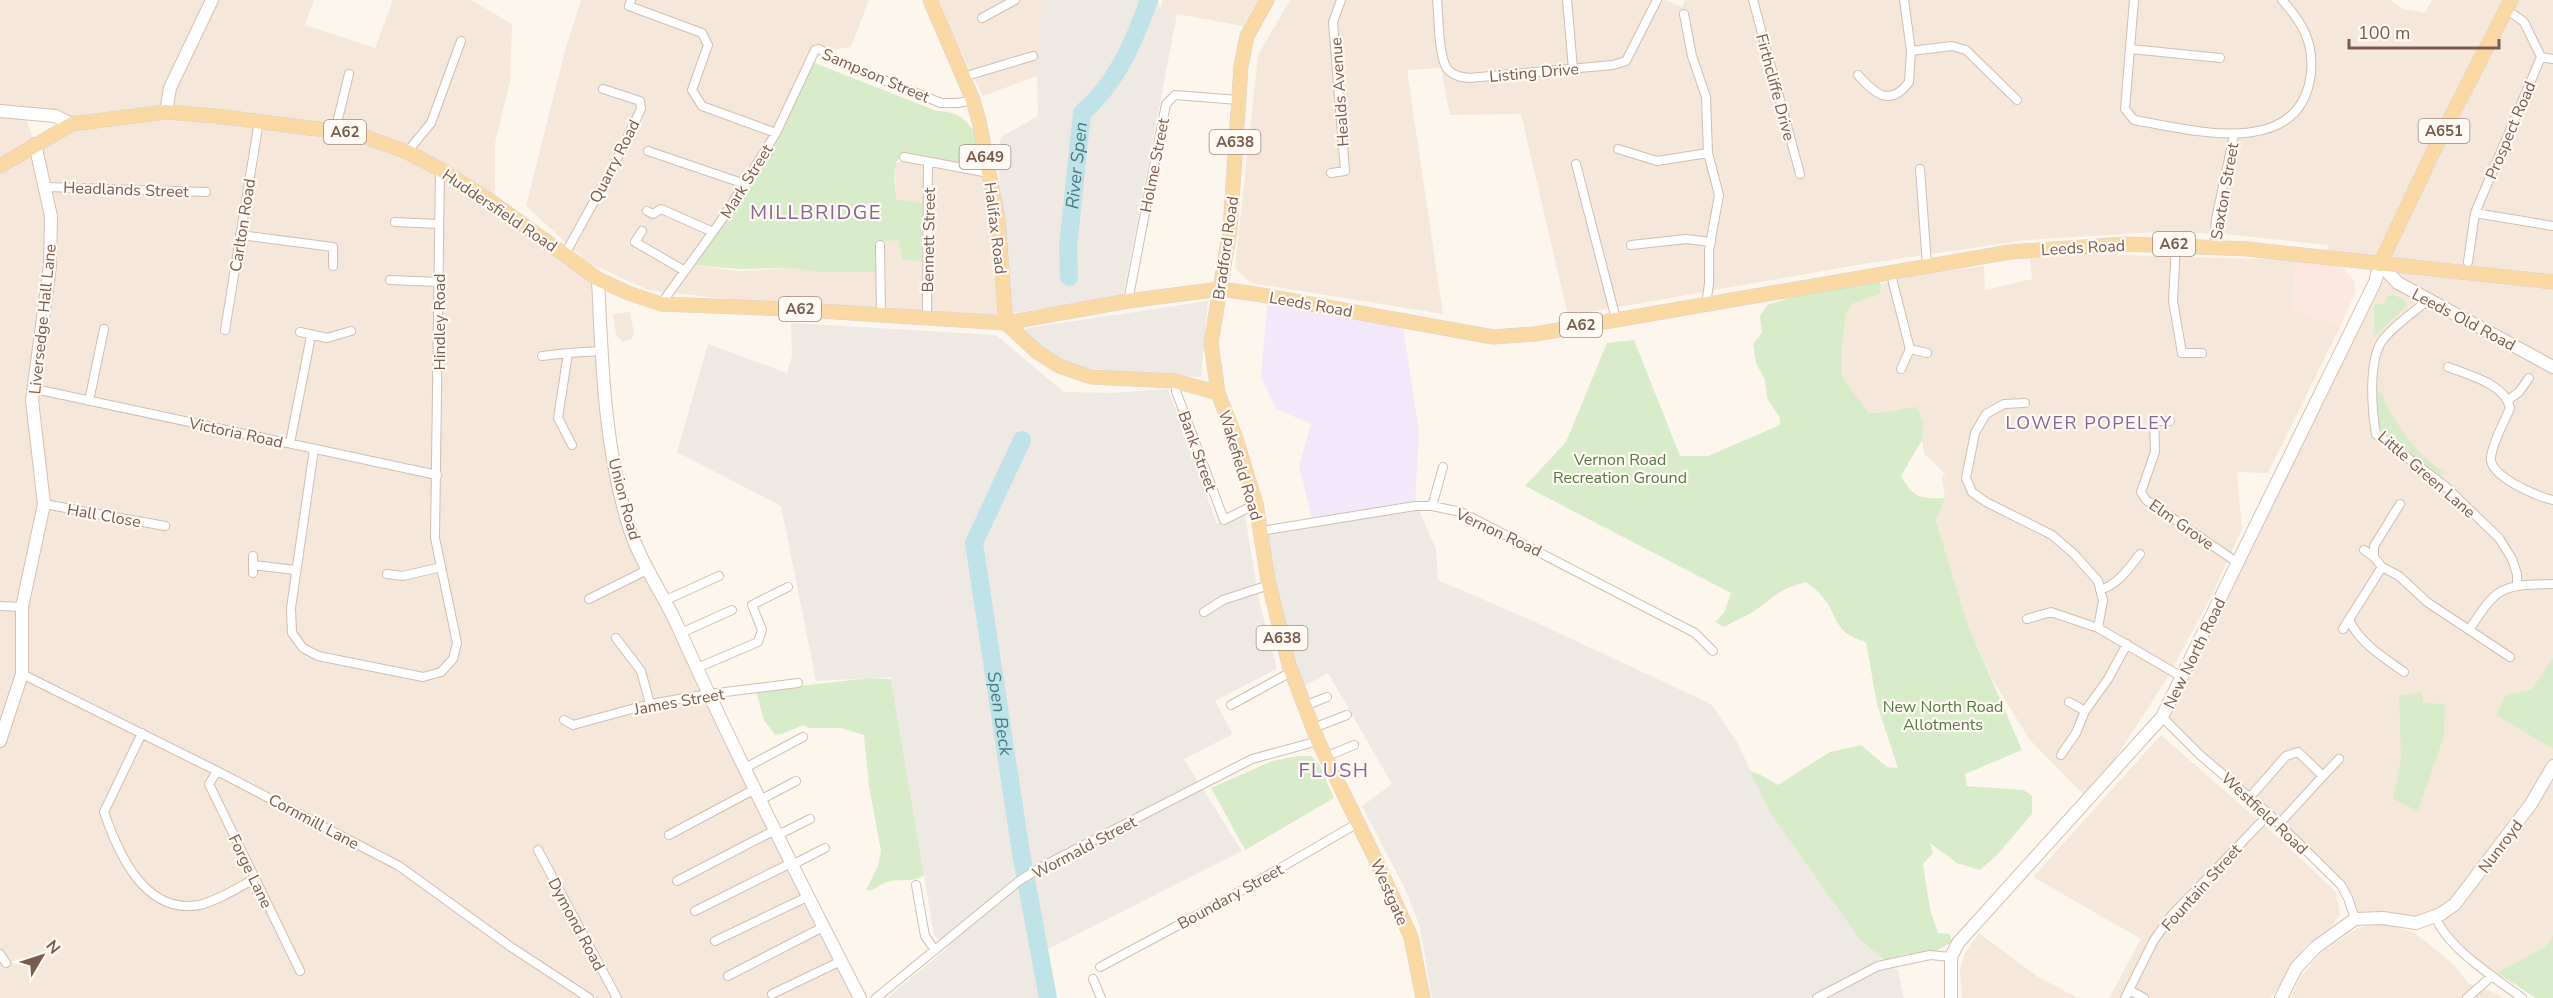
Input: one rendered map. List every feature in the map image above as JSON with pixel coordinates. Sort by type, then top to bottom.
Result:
[{"type":"main road","name":"Halifax Road","points":[[930,0],[973,100],[998,218],[1006,323]]},
{"type":"main road","name":"Bradford Road","points":[[1218,393],[1211,343],[1230,230],[1241,66],[1247,36],[1267,0]]},
{"type":"main road","name":"A651","points":[[2380,264],[2436,146],[2508,5]]},
{"type":"main road","name":"Huddersfield Road","points":[[0,166],[72,124],[166,112],[357,134],[407,152],[440,169],[530,228],[598,279],[628,293],[661,304],[1006,323]]},
{"type":"main road","name":"Leeds Road","points":[[1006,323],[1128,301],[1220,289],[1493,338],[1535,334],[1796,287],[2024,250],[2127,244],[2176,244],[2259,250],[2553,282]]},
{"type":"main road","name":"Wakefield Road","points":[[1006,323],[1037,352],[1066,368],[1091,377],[1175,381],[1218,393],[1236,439],[1256,504],[1269,585],[1291,672],[1315,734],[1342,791]]},
{"type":"main road","name":"Westgate","points":[[1342,791],[1411,938],[1423,998]]},
{"type":"street","points":[[166,112],[170,87],[213,0]]},
{"type":"street","points":[[631,0],[629,6],[702,33],[708,45],[692,90],[702,106],[776,133]]},
{"type":"street","points":[[982,18],[1015,0]]},
{"type":"street","name":"Healds Avenue","points":[[1331,173],[1345,171],[1333,22],[1341,0]]},
{"type":"street","name":"Listing Drive","points":[[1437,0],[1443,59],[1448,70],[1457,77],[1469,78],[1613,65],[1626,61],[1657,0]]},
{"type":"street","points":[[1566,0],[1573,69]]},
{"type":"street","name":"Firthcliffe Drive","points":[[1753,0],[1800,174]]},
{"type":"street","points":[[1858,75],[1872,90],[1882,96],[1896,94],[1909,82],[1911,51],[1904,0]]},
{"type":"street","points":[[2134,0],[2125,109],[2134,120],[2234,135],[2255,134],[2276,126],[2290,116],[2303,101],[2310,81],[2312,60],[2308,36],[2297,16],[2282,0]]},
{"type":"street","points":[[2508,5],[2524,22],[2541,57],[2553,59]]},
{"type":"street","points":[[1684,14],[1692,56],[1706,97],[1708,153],[1719,195],[1710,243],[1706,304]]},
{"type":"street","points":[[407,152],[431,123],[461,41]]},
{"type":"street","points":[[1911,51],[1952,46],[1966,50],[2017,100]]},
{"type":"street","name":"Sampson Street","points":[[815,50],[819,49],[841,63],[941,103],[973,100]]},
{"type":"street","points":[[2131,49],[2220,58]]},
{"type":"street","name":"Mark Street","points":[[661,304],[713,232],[776,133],[815,50]]},
{"type":"street","points":[[963,77],[1033,56]]},
{"type":"street","name":"Prospect Road","points":[[2468,262],[2475,213],[2541,57]]},
{"type":"street","points":[[335,131],[349,74]]},
{"type":"street","name":"Quarry Road","points":[[565,254],[612,169],[641,109],[640,101],[603,89]]},
{"type":"street","name":"Holme Street","points":[[1128,301],[1166,104],[1175,95],[1238,100]]},
{"type":"street","points":[[0,111],[55,116],[72,124]]},
{"type":"street","name":"Carlton Road","points":[[225,330],[259,121]]},
{"type":"street","name":"Saxton Street","points":[[2214,248],[2216,219],[2234,135]]},
{"type":"street","name":"Liversedge Hall Lane","points":[[0,741],[4,718],[22,674],[22,607],[44,504],[32,400],[51,266],[51,216],[35,144]]},
{"type":"street","points":[[1618,149],[1657,161],[1708,153]]},
{"type":"street","points":[[648,151],[745,184]]},
{"type":"street","points":[[904,157],[988,173]]},
{"type":"street","name":"Bennett Street","points":[[927,318],[928,162]]},
{"type":"street","points":[[1576,164],[1616,319]]},
{"type":"street","name":"Hindley Road","points":[[314,449],[295,570],[291,608],[292,633],[303,648],[318,656],[423,677],[441,672],[453,659],[457,643],[435,538],[440,169]]},
{"type":"street","points":[[1920,169],[1927,265]]},
{"type":"street","name":"Headlands Street","points":[[45,187],[206,192]]},
{"type":"street","points":[[647,211],[653,214],[661,209],[713,232]]},
{"type":"street","points":[[2475,213],[2553,226]]},
{"type":"street","points":[[395,222],[439,224]]},
{"type":"street","points":[[642,231],[636,242],[685,271]]},
{"type":"street","points":[[240,235],[333,248],[333,266]]},
{"type":"street","points":[[1631,245],[1686,239],[1710,243]]},
{"type":"street","points":[[2176,244],[2173,301],[2182,353],[2202,353]]},
{"type":"street","points":[[880,245],[881,315]]},
{"type":"street","name":"Leeds Old Road","points":[[2380,264],[2398,283],[2553,367]]},
{"type":"street","name":"New North Road","points":[[1951,957],[1968,929],[2162,717],[2374,282],[2380,264]]},
{"type":"street","points":[[1890,271],[1910,350],[1901,369]]},
{"type":"street","points":[[390,279],[439,282]]},
{"type":"street","name":"Union Road","points":[[598,279],[605,411],[616,474],[631,531],[807,897],[860,998]]},
{"type":"street","name":"Little Green Lane","points":[[2428,300],[2381,342],[2374,360],[2376,434],[2445,486],[2499,538],[2512,559],[2517,574],[2517,586]]},
{"type":"street","points":[[89,401],[104,329]]},
{"type":"street","points":[[300,332],[327,338],[351,332]]},
{"type":"street","points":[[290,443],[311,336]]},
{"type":"street","points":[[1910,350],[1927,353]]},
{"type":"street","points":[[542,356],[602,351]]},
{"type":"street","points":[[568,353],[558,418],[572,445]]},
{"type":"street","points":[[2448,367],[2503,393],[2510,408],[2490,458],[2493,467],[2537,497],[2553,500]]},
{"type":"street","points":[[2508,400],[2519,392],[2529,378]]},
{"type":"street","name":"Bank Street","points":[[1175,381],[1176,391],[1224,520],[1256,504]]},
{"type":"street","name":"Victoria Road","points":[[35,389],[437,475]]},
{"type":"street","points":[[2025,403],[2004,404],[1986,414],[1975,433],[1966,478],[1972,492],[1986,502],[2052,536],[2074,554],[2098,581],[2103,600],[2098,628]]},
{"type":"street","name":"Elm Grove","points":[[2170,421],[2154,421],[2155,452],[2141,492],[2146,500],[2238,563]]},
{"type":"street","points":[[1432,506],[1443,466]]},
{"type":"street","name":"Hall Close","points":[[44,504],[165,526]]},
{"type":"street","points":[[2374,557],[2374,546],[2400,504]]},
{"type":"street","name":"Vernon Road","points":[[1261,531],[1415,506],[1432,506],[1463,513],[1533,547],[1695,633],[1713,651]]},
{"type":"street","points":[[2364,550],[2382,567],[2399,576],[2427,602],[2510,657]]},
{"type":"street","points":[[2100,590],[2112,586],[2140,554]]},
{"type":"street","points":[[253,565],[295,570]]},
{"type":"street","points":[[387,574],[403,576],[441,567]]},
{"type":"street","points":[[2343,629],[2382,567]]},
{"type":"street","points":[[589,599],[649,569]]},
{"type":"street","points":[[666,600],[719,576]]},
{"type":"street","points":[[2469,630],[2488,601],[2499,591],[2517,586],[2553,584]]},
{"type":"street","points":[[1204,612],[1223,600],[1269,585]]},
{"type":"street","points":[[696,668],[758,642],[762,630],[752,605],[788,587]]},
{"type":"street","points":[[0,606],[22,607]]},
{"type":"street","points":[[681,633],[732,610]]},
{"type":"street","points":[[2027,619],[2052,612],[2098,628],[2182,677]]},
{"type":"street","points":[[2349,620],[2355,633],[2369,647],[2404,672]]},
{"type":"street","points":[[616,638],[641,671],[650,704]]},
{"type":"street","points":[[2061,755],[2076,733],[2085,711],[2108,678],[2127,644]]},
{"type":"street","points":[[1231,705],[1291,672]]},
{"type":"street","name":"Cornmill Lane","points":[[22,674],[217,771],[399,866],[511,947],[588,998]]},
{"type":"street","name":"James Street","points":[[564,720],[573,725],[650,704],[798,683]]},
{"type":"street","points":[[1304,706],[1327,697]]},
{"type":"street","points":[[2069,702],[2085,711]]},
{"type":"street","name":"Wormald Street","points":[[876,998],[1019,881],[1043,866],[1252,759],[1315,734],[1347,715]]},
{"type":"street","name":"Westfield Road","points":[[2162,717],[2200,755],[2269,814],[2341,885],[2355,919]]},
{"type":"street","points":[[142,733],[104,812],[113,838],[127,865],[143,887],[172,905],[199,905],[254,879]]},
{"type":"street","points":[[745,768],[803,737]]},
{"type":"street","points":[[1325,757],[1354,745]]},
{"type":"street","points":[[2250,797],[2286,756],[2293,752],[2298,752],[2323,776]]},
{"type":"street","points":[[2279,824],[2339,759]]},
{"type":"street","name":"Nunroyd","points":[[2435,916],[2456,904],[2490,861],[2531,804],[2553,766]]},
{"type":"street","name":"Forge Lane","points":[[217,771],[209,784],[300,971]]},
{"type":"street","points":[[669,835],[758,794],[796,781]]},
{"type":"street","name":"Fountain Street","points":[[2127,994],[2154,940],[2171,916],[2269,814]]},
{"type":"street","points":[[677,881],[810,819]]},
{"type":"street","name":"Boundary Street","points":[[1100,967],[1218,904],[1358,823]]},
{"type":"street","points":[[695,911],[825,848]]},
{"type":"street","name":"Dymond Road","points":[[538,850],[617,998]]},
{"type":"street","points":[[915,885],[925,936],[935,950]]},
{"type":"street","points":[[715,941],[807,897]]},
{"type":"street","points":[[2281,998],[2296,968],[2316,947],[2355,919],[2383,918],[2416,923],[2435,916],[2440,929],[2492,976],[2522,998]]},
{"type":"street","points":[[728,976],[823,927]]},
{"type":"street","points":[[0,954],[6,963]]},
{"type":"street","points":[[1817,998],[1878,966],[1929,955],[1951,957],[1951,998]]},
{"type":"street","points":[[772,994],[841,961]]},
{"type":"street","points":[[2467,998],[2492,976]]},
{"type":"street","points":[[1094,979],[1101,998]]},
{"type":"street","points":[[2127,994],[2144,998]]},
{"type":"shaded area","points":[[0,0],[314,0],[305,25],[375,48],[393,0],[471,0],[512,24],[510,81],[495,144],[495,204],[598,279],[597,351],[631,531],[860,998],[0,998]],"holes":[[[26,118],[71,124],[35,143]]]},
{"type":"shaded area","points":[[581,0],[869,0],[851,47],[807,54],[772,135],[692,265],[739,271],[793,268],[817,272],[881,242],[898,240],[902,259],[929,262],[924,203],[896,199],[895,164],[906,159],[987,175],[1004,320],[790,306],[648,290],[587,262],[526,206],[565,51]]},
{"type":"shaded area","points":[[935,0],[1043,0],[1037,76],[983,96]]},
{"type":"shaded area","points":[[1043,0],[1158,0],[1160,9],[1177,14],[1123,296],[1012,313],[997,152],[1001,137],[1038,116],[1037,76]]},
{"type":"shaded area","points":[[1163,0],[1258,0],[1243,26],[1160,9]]},
{"type":"shaded area","points":[[1290,0],[1665,0],[1682,7],[1685,0],[2390,0],[2403,9],[2425,13],[2432,0],[2553,0],[2553,935],[2546,946],[2492,976],[2469,957],[2435,916],[2416,923],[2355,919],[2341,885],[2162,717],[2380,264],[2327,257],[2328,245],[2224,234],[2155,232],[2026,240],[1857,265],[1568,316],[1521,114],[1450,115],[1441,68],[1407,70],[1443,314],[1251,283],[1235,268],[1258,55]]},
{"type":"shaded area","points":[[2090,254],[2296,260],[2316,319],[2329,321],[2340,327],[2268,473],[2237,472],[2242,529],[2213,593],[2168,677],[2111,765],[2084,795],[2030,740],[1992,679],[1968,625],[1936,519],[1945,498],[1942,476],[1946,475],[1924,453],[1922,440],[1924,424],[1900,408],[1886,414],[1869,413],[1842,376],[1842,347],[1846,314],[1852,304],[1880,294],[1881,284],[1922,274],[1984,266],[1985,290],[2032,279],[2030,259]]},
{"type":"shaded area","points":[[2296,260],[2340,265],[2354,280],[2356,291],[2340,327],[2292,309]]},
{"type":"shaded area","points":[[1268,296],[1402,321],[1419,431],[1415,506],[1313,523],[1299,466],[1311,424],[1276,409],[1261,377]]},
{"type":"shaded area","points":[[1208,301],[1201,377],[1133,373],[1059,363],[1019,332],[1028,328]]},
{"type":"shaded area","points":[[630,312],[634,334],[631,340],[622,341],[616,335],[613,314]]},
{"type":"shaded area","points":[[791,323],[996,335],[1064,392],[1113,393],[1168,389],[1217,524],[1245,515],[1259,601],[1277,669],[1215,701],[1233,734],[1184,759],[1242,851],[1036,955],[1042,998],[887,998],[947,948],[934,935],[891,677],[816,681],[781,506],[677,452],[708,344],[787,373],[792,356]]},
{"type":"shaded area","points":[[1414,499],[1436,549],[1438,580],[1533,621],[1711,704],[1737,742],[1771,814],[1860,940],[1898,971],[1904,998],[1432,998],[1420,927],[1406,891],[1362,806],[1392,784],[1328,673],[1304,686],[1282,622],[1265,533]]},
{"type":"shaded area","points":[[2161,735],[2281,840],[2336,892],[2340,914],[2332,926],[2304,948],[2271,998],[2109,998],[2141,939],[2033,877]]},
{"type":"shaded area","points":[[2385,923],[2415,933],[2453,964],[2468,983],[2504,998],[2290,998],[2301,976],[2322,952],[2358,928]]},
{"type":"shaded area","points":[[1979,933],[2038,977],[2078,998],[1962,998],[1960,970],[1965,953]]},
{"type":"green space","points":[[812,62],[937,111],[959,116],[972,129],[986,169],[905,154],[900,157],[894,174],[896,199],[924,203],[922,262],[902,259],[898,240],[881,242],[880,272],[817,272],[793,268],[739,269],[692,265],[725,220]]},
{"type":"green space","points":[[1874,278],[1881,284],[1880,294],[1852,304],[1846,314],[1842,347],[1842,376],[1869,413],[1917,407],[1924,424],[1922,440],[1901,476],[1918,496],[1945,498],[1936,520],[1968,625],[2022,750],[1965,774],[1967,786],[2024,790],[2032,796],[2032,814],[1996,856],[1980,870],[1957,863],[1930,843],[1933,853],[1923,864],[1930,909],[1938,933],[1950,934],[1952,942],[1936,951],[1902,955],[1886,961],[1860,940],[1771,814],[1750,771],[1778,785],[1830,752],[1861,745],[1887,767],[1898,768],[1877,704],[1866,642],[1855,638],[1841,628],[1818,591],[1806,582],[1785,590],[1753,612],[1724,627],[1715,622],[1724,613],[1731,593],[1525,486],[1566,442],[1607,343],[1634,340],[1680,456],[1708,456],[1780,425],[1780,418],[1767,398],[1765,380],[1756,363],[1753,344],[1762,333],[1760,316],[1767,305],[1827,287]]},
{"type":"green space","points":[[2393,295],[2404,299],[2407,306],[2374,336],[2374,305],[2384,304],[2387,300],[2386,296]]},
{"type":"green space","points":[[2377,390],[2413,445],[2445,473],[2439,476],[2382,432],[2378,423]]},
{"type":"green space","points":[[2553,658],[2553,749],[2496,715],[2506,695],[2532,689]]},
{"type":"green space","points":[[870,678],[891,679],[924,875],[914,879],[889,881],[874,889],[866,890],[878,866],[881,851],[869,786],[864,735],[841,728],[810,728],[803,725],[775,735],[764,720],[756,691]]},
{"type":"green space","points":[[2422,692],[2423,703],[2445,704],[2444,736],[2418,811],[2393,799],[2401,757],[2399,696]]},
{"type":"green space","points":[[1311,756],[1319,764],[1334,798],[1245,850],[1211,788],[1272,761]]},
{"type":"green space","points":[[2553,935],[2553,998],[2536,998],[2497,973],[2546,946]]},
{"type":"waterway","name":"River Spen","points":[[1069,277],[1068,247],[1082,113],[1095,101],[1115,75],[1137,32],[1149,0]]},
{"type":"waterway","name":"Spen Beck","points":[[1022,440],[974,543],[1021,853],[1048,998]]},
{"type":"district","name":"MILLBRIDGE","points":[[816,212]]},
{"type":"district","name":"LOWER POPELEY","points":[[2089,423]]},
{"type":"district","name":"FLUSH","points":[[1334,770]]},
{"type":"park label","name":"Vernon Road Recreation Ground","points":[[1620,468]]},
{"type":"park label","name":"New North Road Allotments","points":[[1943,715]]}]
